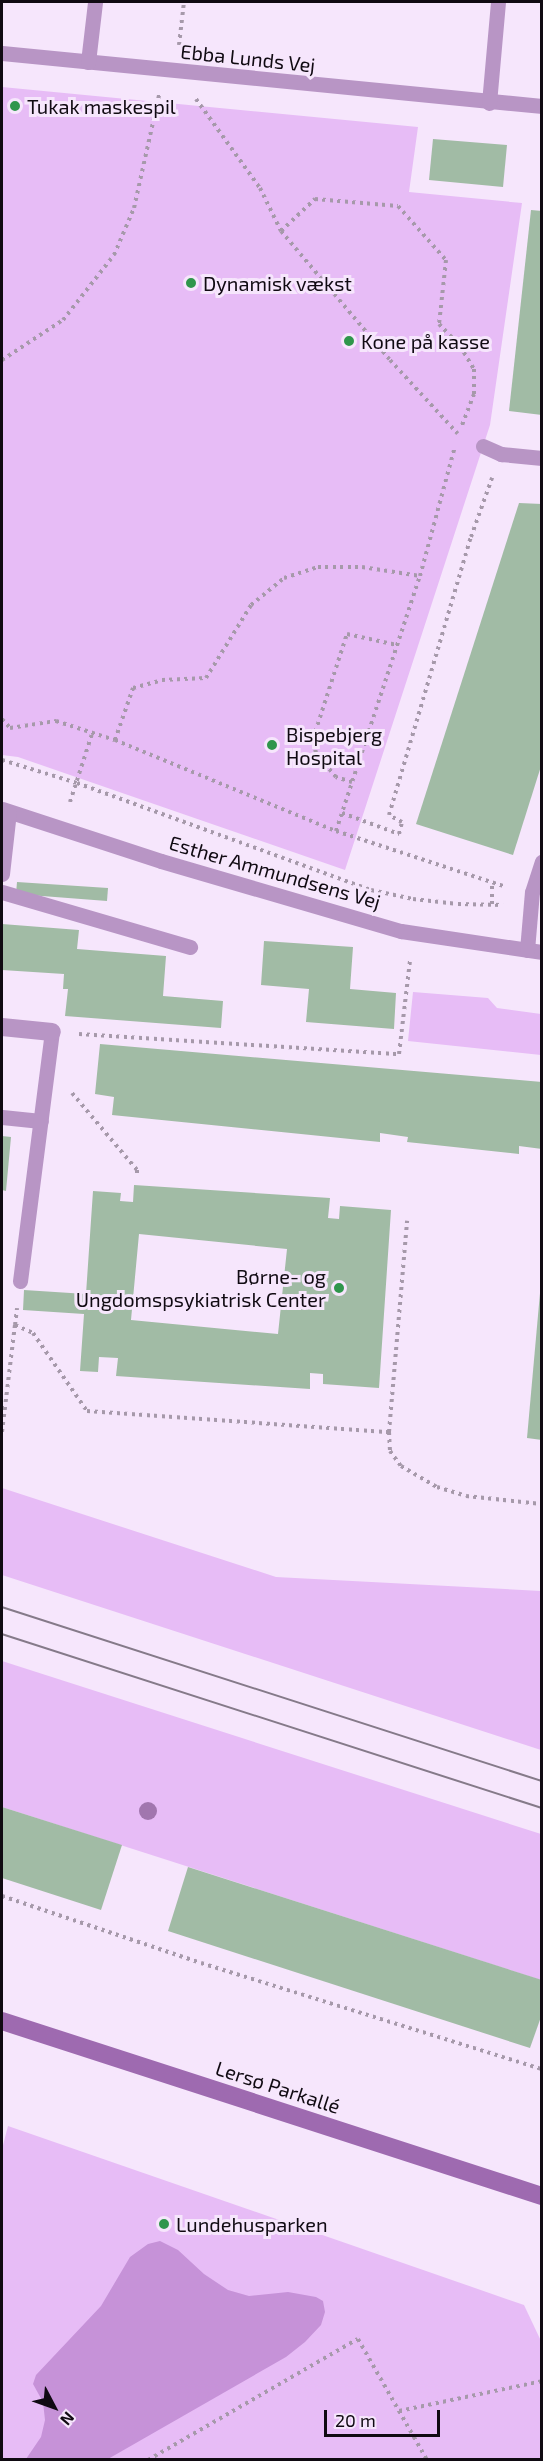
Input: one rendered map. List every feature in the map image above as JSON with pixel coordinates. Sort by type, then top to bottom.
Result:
[{"type":"street","points":[[2,1027],[52,1032]]},
{"type":"street","name":"Lersø Parkallé","points":[[2,2021],[542,2196]]},
{"type":"lane","points":[[88,62],[95,2]]},
{"type":"lane","points":[[489,104],[498,2]]},
{"type":"lane","name":"Ebba Lunds Vej","points":[[2,53],[489,104],[542,106]]},
{"type":"lane","points":[[483,446],[501,454],[542,458]]},
{"type":"lane","points":[[2,874],[5,810]]},
{"type":"lane","name":"Esther Ammundsens Vej","points":[[5,810],[161,861],[414,932],[534,951]]},
{"type":"lane","points":[[534,951],[530,911],[532,892],[542,862]]},
{"type":"lane","points":[[2,892],[190,947]]},
{"type":"lane","points":[[534,951],[542,944]]},
{"type":"lane","points":[[20,1281],[52,1032]]},
{"type":"lane","points":[[2,1117],[41,1121]]},
{"type":"path","points":[[2,360],[63,320],[114,255],[135,208],[159,94]]},
{"type":"path","points":[[195,99],[260,188],[281,231],[390,360],[459,435],[483,446]]},
{"type":"path","points":[[281,231],[315,199],[398,206],[446,260],[439,324],[460,346],[474,369],[474,394],[459,435],[420,576],[336,831]]},
{"type":"path","points":[[342,813],[399,834],[402,822],[389,815],[471,537],[501,454]]},
{"type":"path","points":[[115,740],[133,688],[162,680],[206,678],[251,605],[284,578],[318,567],[362,567],[420,576]]},
{"type":"path","points":[[352,782],[336,777],[316,753],[313,739],[347,634],[397,645]]},
{"type":"path","points":[[2,718],[10,728],[56,721],[115,740],[336,831],[492,884],[532,892]]},
{"type":"path","points":[[61,829],[92,734]]},
{"type":"path","points":[[2,760],[77,783],[371,890],[413,899],[510,905],[530,911]]},
{"type":"path","points":[[492,884],[492,904]]},
{"type":"path","points":[[52,1032],[399,1054],[414,932]]},
{"type":"path","points":[[48,1065],[137,1170],[137,1177]]},
{"type":"path","points":[[407,1221],[388,1432],[390,1451],[401,1466],[437,1487],[466,1496],[542,1504]]},
{"type":"path","points":[[2,1432],[15,1325],[33,1333],[87,1411],[388,1432]]},
{"type":"path","points":[[2,1896],[213,1966],[542,2069]]},
{"type":"path","points":[[148,2460],[358,2339],[427,2460]]},
{"type":"path","points":[[399,2411],[542,2381]]},
{"type":"shaded area","points":[[2,87],[418,127],[409,192],[522,203],[490,425],[345,870],[18,757],[2,755]]},
{"type":"shaded area","points":[[413,992],[488,998],[497,1008],[541,1014],[541,1055],[408,1041]]},
{"type":"shaded area","points":[[2,1488],[276,1577],[541,1591],[541,1750],[2,1575]]},
{"type":"shaded area","points":[[2,1661],[541,1834],[541,1980],[2,1807]]},
{"type":"shaded area","name":"Lundehusparken","points":[[8,2126],[524,2305],[541,2341],[541,2459],[2,2460],[2,2149]]},
{"type":"shaded area","points":[[160,2241],[178,2250],[204,2274],[228,2290],[249,2296],[288,2292],[316,2297],[323,2301],[325,2312],[321,2325],[286,2357],[108,2459],[26,2459],[41,2437],[45,2420],[43,2402],[33,2384],[36,2375],[101,2306],[130,2257],[148,2244]]},
{"type":"building","points":[[433,139],[507,145],[503,187],[429,180]]},
{"type":"building","points":[[531,210],[542,211],[542,415],[509,411]]},
{"type":"building","points":[[519,503],[542,504],[542,763],[513,855],[416,824]]},
{"type":"building","points":[[17,882],[108,888],[107,901],[16,894]]},
{"type":"building","points":[[2,924],[79,930],[77,949],[166,956],[163,996],[223,1001],[221,1028],[65,1016],[68,989],[63,989],[64,974],[2,970]]},
{"type":"building","points":[[264,941],[353,947],[350,989],[396,993],[394,1029],[306,1022],[309,989],[261,985]]},
{"type":"building","points":[[100,1044],[542,1082],[542,1149],[519,1146],[519,1154],[407,1142],[408,1137],[380,1133],[380,1142],[112,1115],[114,1097],[95,1094]]},
{"type":"building","points":[[2,1136],[11,1137],[6,1191],[2,1190]]},
{"type":"building","points":[[134,1185],[330,1198],[328,1218],[339,1219],[340,1206],[391,1210],[379,1388],[323,1384],[323,1374],[310,1373],[310,1389],[116,1376],[118,1358],[99,1357],[98,1372],[80,1371],[84,1314],[23,1310],[24,1290],[86,1294],[93,1191],[121,1193],[120,1201],[133,1202]],"holes":[[[139,1234],[287,1249],[278,1334],[131,1320]]]},
{"type":"building","points":[[540,1293],[542,1293],[542,1440],[527,1438]]},
{"type":"building","points":[[2,1807],[122,1845],[101,1910],[2,1878]]},
{"type":"building","points":[[188,1867],[542,1980],[542,2014],[530,2048],[168,1931]]},
{"type":"tram line","points":[[2,1607],[542,1781]]},
{"type":"tram line","points":[[2,1634],[542,1808]]},
{"type":"place","name":"Tukak maskespil","points":[[15,106]]},
{"type":"place","name":"Dynamisk vækst","points":[[191,283]]},
{"type":"place","name":"Kone på kasse","points":[[349,341]]},
{"type":"place","name":"Bispebjerg Hospital","points":[[272,745]]},
{"type":"place","name":"Børne- og Ungdomspsykiatrisk Center","points":[[339,1288]]},
{"type":"place","name":"Lundehusparken","points":[[164,2224]]}]
